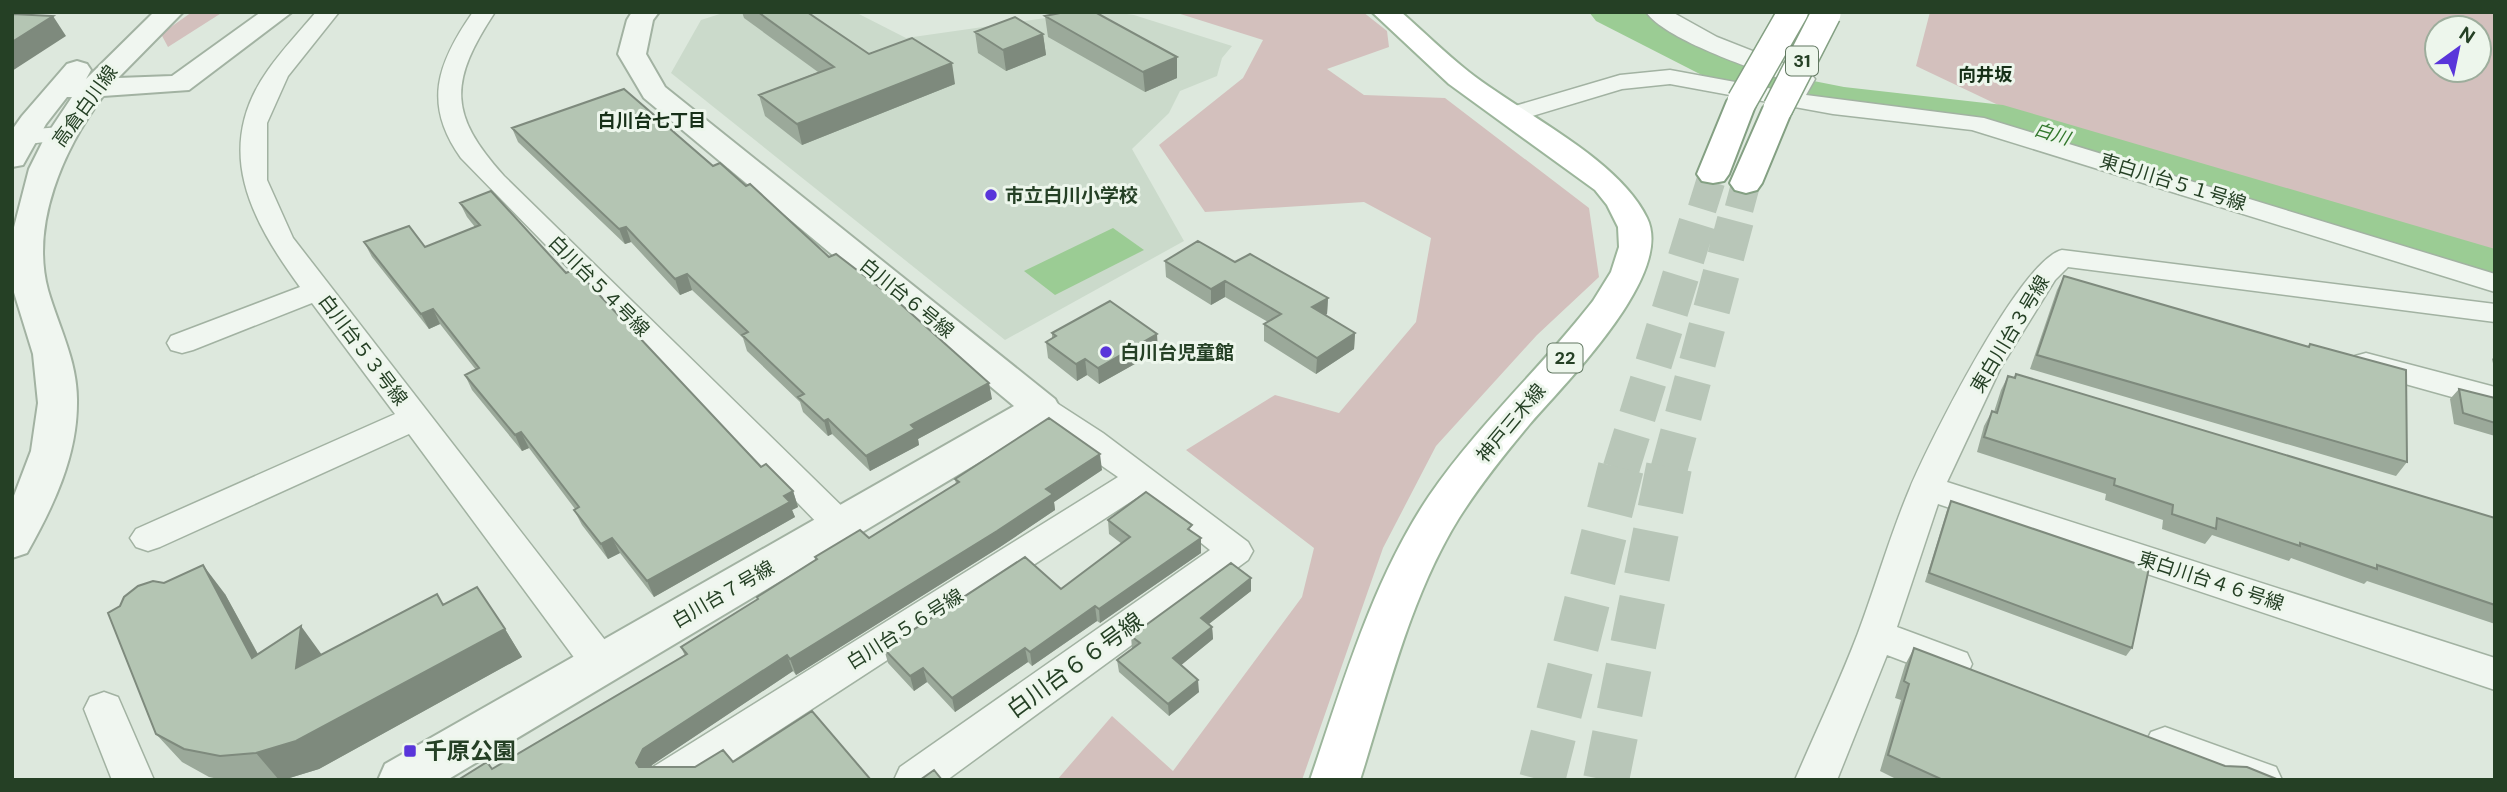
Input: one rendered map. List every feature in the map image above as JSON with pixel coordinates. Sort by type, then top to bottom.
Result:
[{"type":"main road","name":"神戸三木線","points":[[1335,780],[1396,598],[1423,538],[1466,476],[1598,319],[1620,288],[1635,255],[1636,228],[1624,205],[1606,183],[1459,78],[1385,12]]},
{"type":"main road","name":"31","points":[[1713,174],[1742,101],[1793,12]]},
{"type":"main road","name":"31","points":[[1746,183],[1791,95],[1827,13]]},
{"type":"street","name":"高倉白川線","points":[[15,145],[58,89],[115,32],[142,12]]},
{"type":"street","name":"高倉白川線","points":[[12,542],[40,483],[51,448],[59,404],[53,356],[28,282],[27,252],[31,211],[46,163],[60,134],[95,86],[125,52],[170,12]]},
{"type":"street","points":[[58,89],[179,83],[279,12]]},
{"type":"street","name":"白川台５３号線","points":[[328,12],[277,74],[256,123],[254,180],[280,240],[601,664]]},
{"type":"street","name":"白川台５４号線","points":[[484,12],[463,43],[447,88],[458,136],[495,183],[841,526]]},
{"type":"street","name":"白川台６号線","points":[[646,12],[640,20],[632,54],[654,92],[1041,408],[1142,478],[1235,551]]},
{"type":"street","name":"東白川台５１号線","points":[[1657,12],[1791,95],[1833,107],[1975,122],[2495,283]]},
{"type":"street","points":[[1510,115],[1620,82],[1670,77],[1791,95]]},
{"type":"street","points":[[15,145],[60,134]]},
{"type":"street","name":"東白川台３号線","points":[[1816,780],[1875,635],[1927,488],[1999,373],[2044,275],[2062,258],[2495,313]]},
{"type":"street","points":[[2044,275],[2110,293]]},
{"type":"street","points":[[182,343],[318,290]]},
{"type":"street","points":[[2335,355],[2495,398]]},
{"type":"street","name":"白川台７号線","points":[[403,780],[1041,408]]},
{"type":"street","points":[[148,538],[415,418]]},
{"type":"street","name":"白川台５６号線","points":[[668,780],[1142,478]]},
{"type":"street","name":"東白川台４６号線","points":[[1927,488],[2495,674]]},
{"type":"street","name":"白川台６６号線","points":[[915,780],[1235,551]]},
{"type":"street","points":[[1875,635],[1991,679]]},
{"type":"street","points":[[104,709],[133,780]]},
{"type":"street","points":[[2132,732],[2260,780]]},
{"type":"shaded area","points":[[192,12],[223,12],[168,47],[161,34]]},
{"type":"shaded area","name":"市立白川小学校","points":[[726,12],[855,12],[906,38],[1087,12],[1113,12],[1134,15],[1232,46],[1222,58],[1217,76],[1180,91],[1169,113],[1132,149],[1184,241],[1005,340],[671,73],[701,20]]},
{"type":"shaded area","points":[[1174,12],[1363,12],[1387,31],[1389,47],[1327,69],[1364,95],[1445,98],[1589,208],[1599,277],[1537,335],[1436,446],[1383,548],[1302,780],[1057,780],[1112,716],[1173,771],[1302,597],[1314,548],[1186,450],[1275,395],[1339,413],[1416,322],[1431,238],[1364,202],[1205,212],[1159,145],[1243,78],[1263,40]]},
{"type":"shaded area","points":[[1930,12],[2495,12],[2495,258],[2036,123],[1916,66]]},
{"type":"shaded area","points":[[1113,228],[1144,250],[1055,295],[1024,271]]},
{"type":"building","points":[[758,12],[807,12],[869,54],[912,38],[952,63],[797,124],[759,95],[834,67]]},
{"type":"building","points":[[1065,12],[1095,12],[1177,57],[1143,72],[1045,16]]},
{"type":"building","points":[[12,14],[53,16],[12,42]]},
{"type":"building","points":[[1015,17],[1043,34],[1003,50],[975,32]]},
{"type":"building","points":[[624,89],[713,166],[720,163],[746,186],[750,184],[829,257],[836,254],[896,300],[989,383],[911,425],[915,429],[866,456],[828,419],[824,421],[798,397],[804,394],[742,335],[748,332],[687,274],[675,279],[626,227],[619,229],[512,128]]},
{"type":"building","points":[[491,191],[566,273],[575,269],[761,467],[766,464],[793,491],[784,496],[790,502],[647,581],[612,538],[601,544],[574,510],[579,507],[521,432],[515,435],[465,375],[479,368],[433,309],[421,314],[364,242],[409,226],[425,247],[480,225],[460,203]]},
{"type":"building","points":[[1198,241],[1235,262],[1250,254],[1328,298],[1312,307],[1355,333],[1317,358],[1264,324],[1281,314],[1225,281],[1211,289],[1165,261]]},
{"type":"building","points":[[2064,276],[2309,347],[2310,344],[2406,370],[2407,462],[2037,355]]},
{"type":"building","points":[[1110,301],[1157,334],[1098,368],[1085,359],[1076,364],[1046,342],[1056,336],[1052,333]]},
{"type":"building","points":[[2016,374],[2495,518],[2495,605],[2377,565],[2377,569],[2217,518],[2216,529],[2172,514],[2173,505],[2114,485],[2115,479],[1984,437],[1992,411],[1997,413],[2008,376],[2015,378]]},
{"type":"building","points":[[2459,389],[2495,398],[2495,423],[2463,413]]},
{"type":"building","points":[[1049,418],[1100,454],[1046,489],[1053,494],[997,531],[790,659],[787,655],[643,749],[636,763],[639,767],[695,767],[723,750],[733,762],[812,711],[871,780],[458,780],[487,762],[492,769],[687,654],[681,647],[758,599],[757,597],[817,559],[815,557],[860,530],[869,538],[959,482],[955,479]]},
{"type":"building","points":[[1146,492],[1192,525],[1188,529],[1201,538],[1099,609],[1095,606],[1030,652],[1025,648],[952,698],[923,668],[910,676],[884,649],[1025,557],[1061,589],[1130,537],[1108,520]]},
{"type":"building","points":[[1951,501],[2149,568],[2132,648],[1929,573]]},
{"type":"building","points":[[1231,563],[1251,578],[1201,618],[1212,627],[1173,658],[1198,680],[1168,704],[1117,660],[1140,643],[1131,636]]},
{"type":"building","points":[[203,565],[252,658],[301,626],[296,668],[437,594],[443,605],[477,587],[505,629],[296,741],[256,753],[220,756],[184,749],[156,734],[108,613],[120,606],[124,597],[138,586],[153,581],[164,583]]},
{"type":"building","points":[[1914,648],[2225,766],[2247,767],[2279,780],[1943,780],[1888,755],[1909,684],[1904,681]]},
{"type":"building","points":[[934,770],[942,780],[920,780]]},
{"type":"waterway","name":"白川","points":[[1611,12],[1754,83],[1844,101],[1986,115],[2495,267]]},
{"type":"tunnel","points":[[1702,209],[1713,174]]},
{"type":"tunnel","points":[[1739,209],[1746,183]]},
{"type":"tunnel","points":[[1621,469],[1702,207]]},
{"type":"tunnel","points":[[1669,469],[1739,207]]},
{"type":"tunnel","points":[[1542,780],[1621,467]]},
{"type":"tunnel","points":[[1606,780],[1669,467]]},
{"type":"place","name":"市立白川小学校","points":[[991,195]]},
{"type":"place","name":"白川台児童館","points":[[1106,352]]},
{"type":"place","name":"千原公園","points":[[410,751]]},
{"type":"district","name":"向井坂","points":[[1985,75]]},
{"type":"district","name":"白川台七丁目","points":[[652,121]]}]
